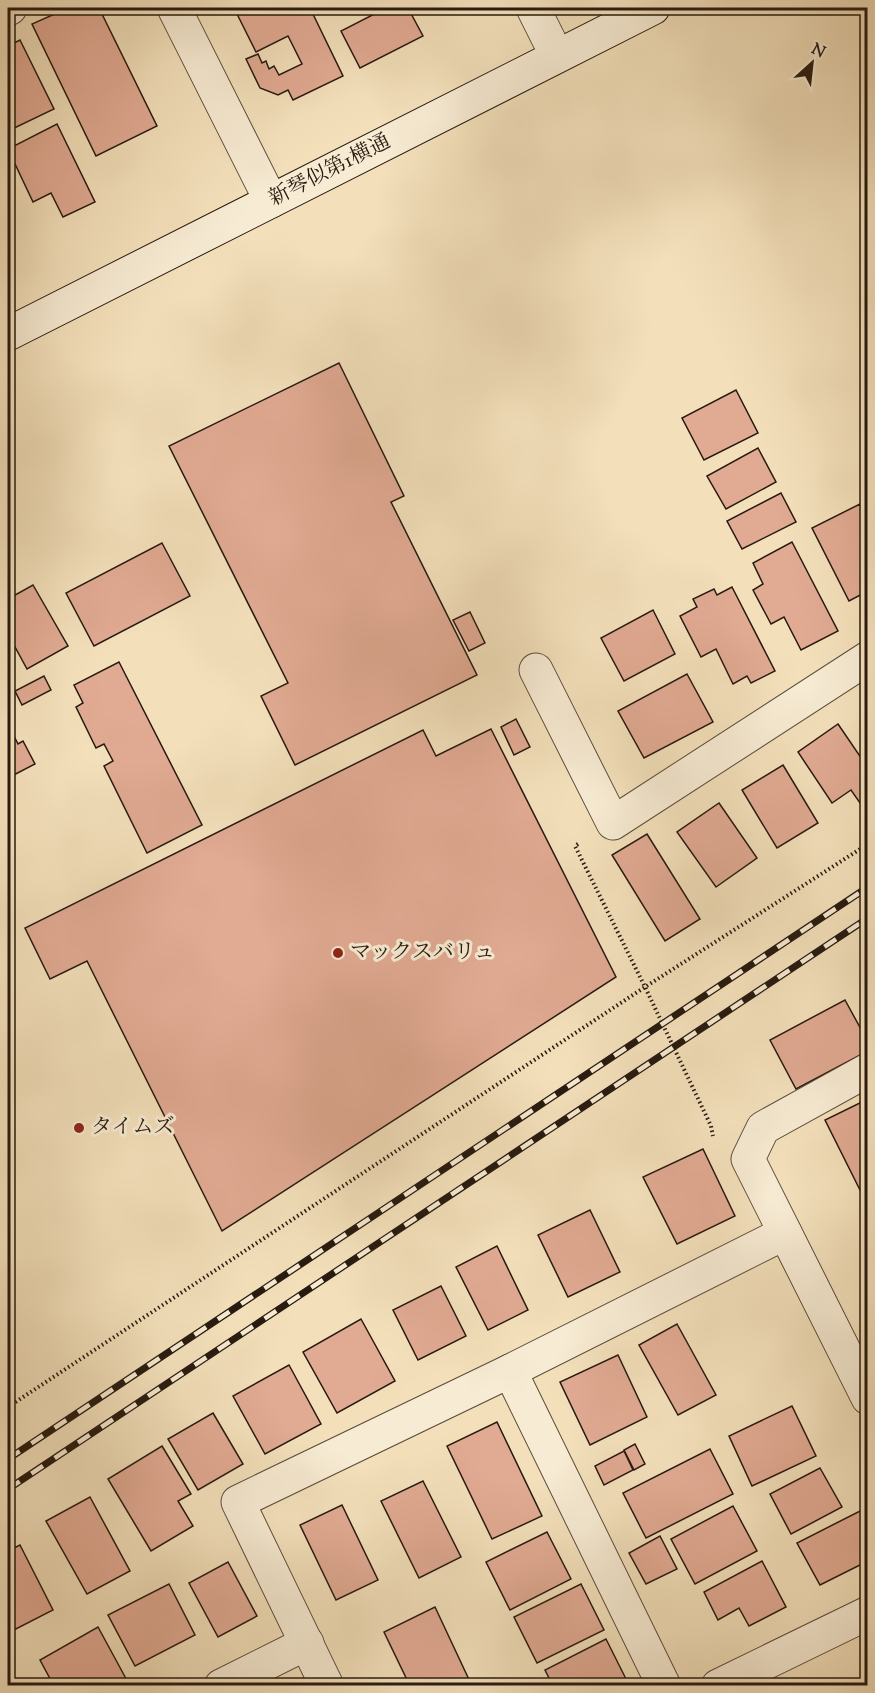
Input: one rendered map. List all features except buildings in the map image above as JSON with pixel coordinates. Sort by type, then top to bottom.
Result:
[{"type":"street","points":[[174,8],[271,201]]},
{"type":"street","points":[[533,8],[557,56]]},
{"type":"street","name":"新琴似第1横通","points":[[8,333],[653,8]]},
{"type":"street","points":[[536,670],[613,823],[867,658]]},
{"type":"street","points":[[867,1070],[763,1128],[748,1159],[867,1398]]},
{"type":"street","points":[[327,1686],[238,1502],[510,1371],[785,1233]]},
{"type":"street","points":[[510,1371],[664,1686]]},
{"type":"street","points":[[718,1686],[867,1613]]},
{"type":"street","points":[[221,1686],[307,1643]]},
{"type":"path","points":[[583,842],[575,846],[711,1126],[713,1138]]},
{"type":"path","points":[[8,1407],[645,987],[867,844]]},
{"type":"railway","points":[[8,1459],[868,887]]},
{"type":"railway","points":[[8,1489],[868,918]]},
{"type":"place","name":"マックスバリュ","points":[[338,953]]},
{"type":"place","name":"タイムズ","points":[[79,1128]]}]
